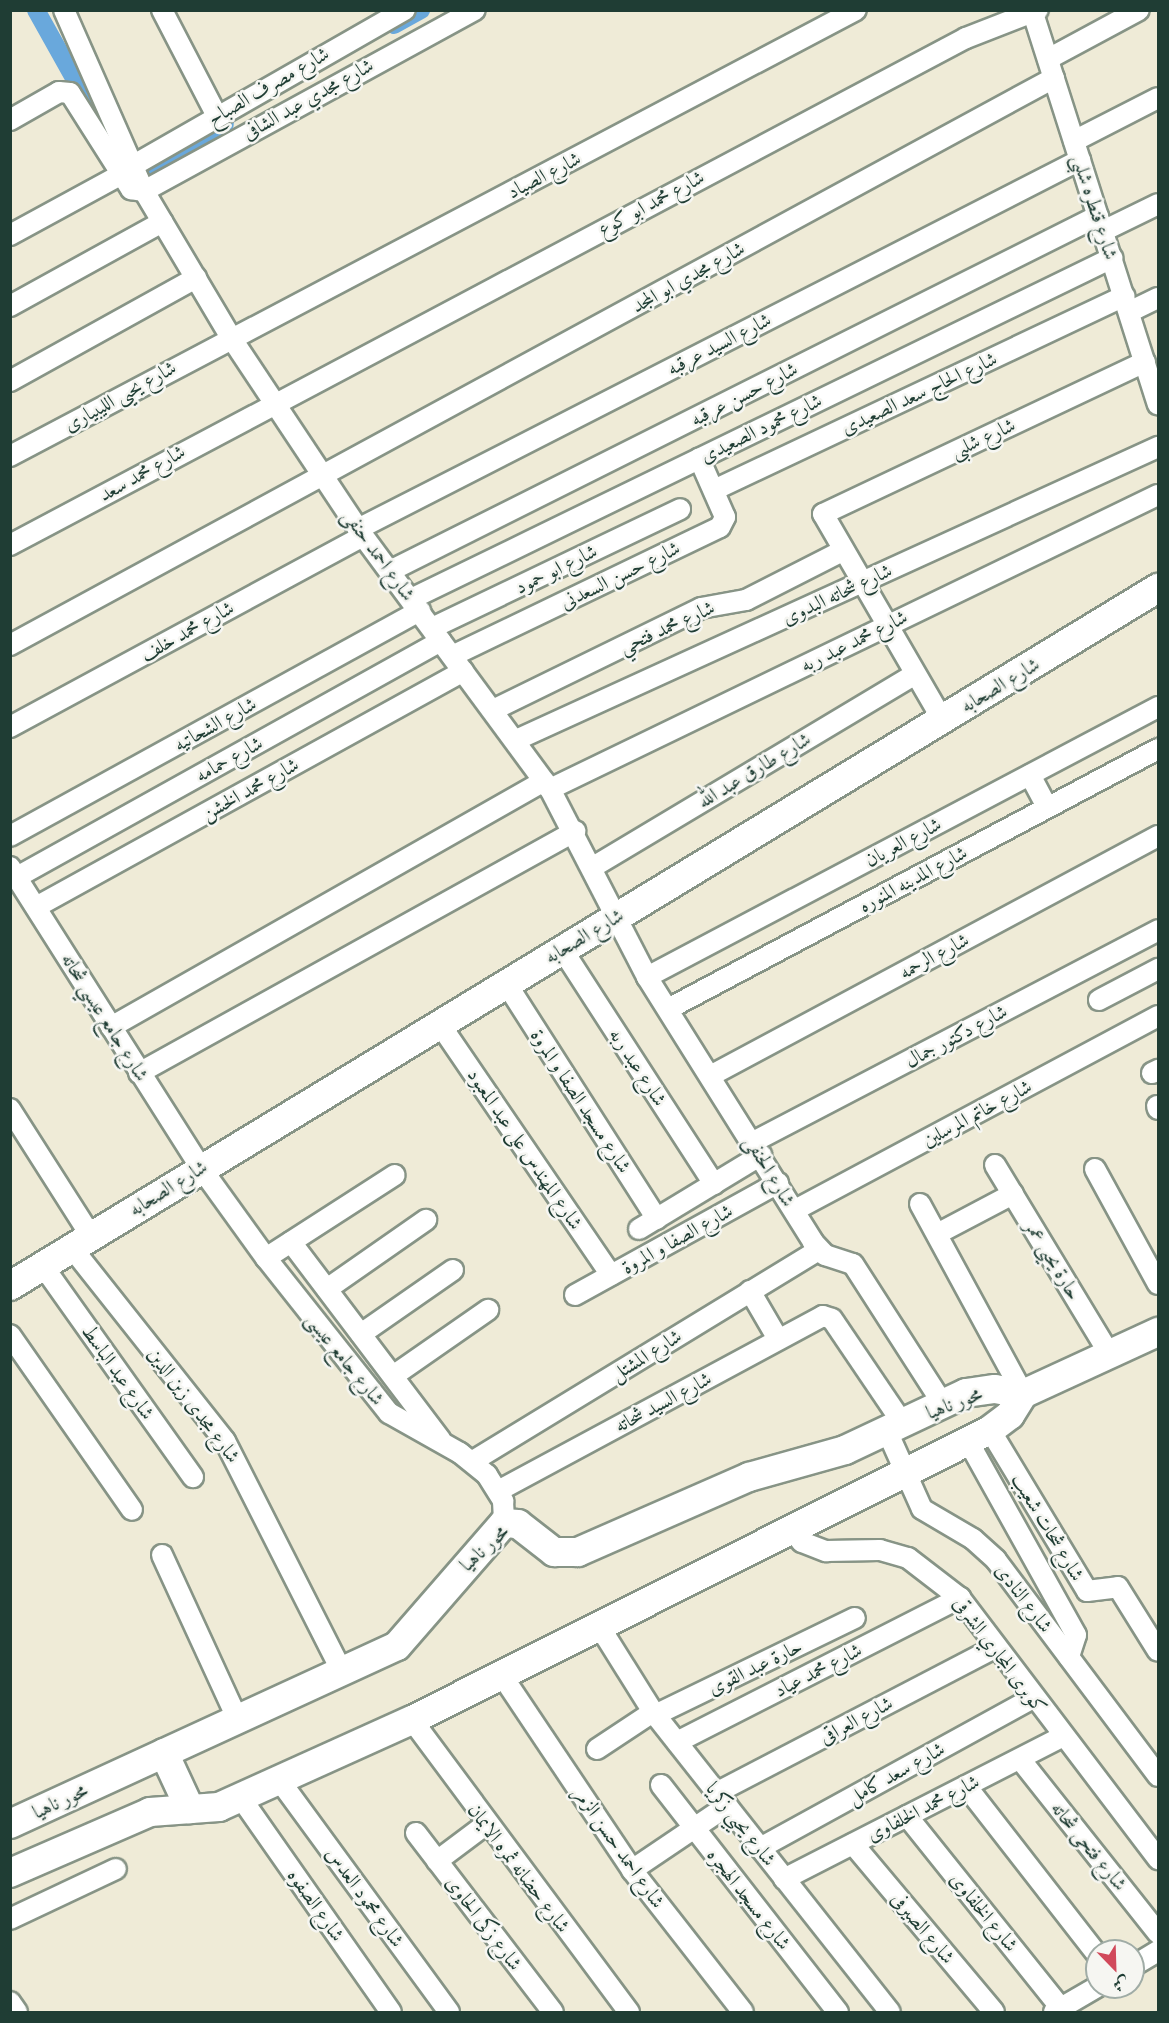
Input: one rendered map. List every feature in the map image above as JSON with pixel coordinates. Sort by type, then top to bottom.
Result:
[{"type":"main road","name":"شارع الصحابه","points":[[10,1286],[439,1023],[1158,588]]},
{"type":"main road","name":"محور ناهيا","points":[[10,1824],[397,1646],[504,1523],[518,1524],[554,1552],[578,1552],[749,1477],[830,1456],[943,1404],[980,1390],[1023,1394],[1158,1332]]},
{"type":"main road","name":"محور ناهيا","points":[[10,1873],[150,1812],[209,1809],[241,1798],[503,1677],[979,1435],[1010,1415],[1023,1394]]},
{"type":"main road","points":[[164,1753],[190,1809]]},
{"type":"street","points":[[64,10],[127,170],[131,189],[144,191]]},
{"type":"street","points":[[162,10],[217,116]]},
{"type":"street","name":"شارع مصرف الصباح","points":[[10,235],[405,10]]},
{"type":"street","name":"شارع مجدي عبد الشافى","points":[[144,191],[475,10]]},
{"type":"street","name":"شارع الصياد","points":[[230,336],[856,10]]},
{"type":"street","points":[[1048,59],[1139,10]]},
{"type":"street","name":"شارع قنطره شلبى","points":[[1034,11],[1126,304],[1148,352],[1157,397]]},
{"type":"street","name":"شارع محمد ابو كوع","points":[[273,401],[966,38],[1034,11]]},
{"type":"street","name":"شارع مجدي ابو المجد","points":[[10,645],[1054,78]]},
{"type":"street","points":[[10,120],[59,92],[70,93],[127,170]]},
{"type":"street","points":[[1074,141],[1158,98]]},
{"type":"street","name":"شارع السيد عرقبه","points":[[361,532],[1080,160]]},
{"type":"street","name":"شارع احمد حنفى","points":[[144,191],[230,336],[361,532],[547,785],[575,831],[616,917]]},
{"type":"street","name":"شارع حسن عرقبه","points":[[390,571],[1101,224],[1158,204]]},
{"type":"street","points":[[10,306],[162,222]]},
{"type":"street","name":"شارع محمود الصعيدى","points":[[415,605],[699,458],[1112,258]]},
{"type":"street","points":[[10,381],[196,278]]},
{"type":"street","name":"شارع الحاج سعد الصعيدى","points":[[714,490],[1126,304],[1158,298]]},
{"type":"street","name":"شارع يحيى الليبيارى","points":[[10,456],[230,336]]},
{"type":"street","name":"شارع شلبى","points":[[842,551],[823,516],[1148,352]]},
{"type":"street","name":"شارع محمد سعد","points":[[10,545],[273,401]]},
{"type":"street","name":"شارع شحاته البدوى","points":[[516,740],[1158,447]]},
{"type":"street","name":"شارع حسن السعدنى","points":[[447,649],[720,527],[725,517],[699,458]]},
{"type":"street","name":"شارع محمد عبد ربه","points":[[111,1027],[547,785],[1158,495]]},
{"type":"street","name":"شارع ابو حمود","points":[[447,649],[680,509]]},
{"type":"street","name":"شارع محمد خلف","points":[[10,727],[361,532]]},
{"type":"street","points":[[842,551],[942,719]]},
{"type":"street","name":"شارع محمد فتحي","points":[[493,710],[701,608],[746,600],[842,551]]},
{"type":"street","name":"شارع الشحاتيه","points":[[10,836],[415,605]]},
{"type":"street","name":"شارع حمامه","points":[[14,872],[447,649]]},
{"type":"street","name":"شارع محمد الخشن","points":[[36,907],[447,649]]},
{"type":"street","name":"شارع طارق عبد الله","points":[[593,867],[915,674]]},
{"type":"street","name":"شارع العريان","points":[[647,976],[1158,707]]},
{"type":"street","name":"شارع المدينه المنوره","points":[[668,1009],[1158,749]]},
{"type":"street","points":[[1030,775],[1047,807]]},
{"type":"street","points":[[140,1073],[575,831]]},
{"type":"street","name":"شارع الرحمه","points":[[710,1076],[1158,836]]},
{"type":"street","name":"شارع جامع عيسي شحاته","points":[[14,872],[201,1168]]},
{"type":"street","name":"شارع الحنفى","points":[[616,917],[647,976],[819,1250]]},
{"type":"street","name":"شارع دكتور جمال","points":[[639,1229],[714,1184],[757,1148],[1158,930]]},
{"type":"street","name":"شارع عبد ربه","points":[[562,949],[714,1184]]},
{"type":"street","points":[[1099,1000],[1158,969]]},
{"type":"street","name":"شارع مسجد الصفا و المروة","points":[[506,983],[657,1219]]},
{"type":"street","name":"شارع خاتم المرسلين","points":[[795,1210],[1158,1016]]},
{"type":"street","name":"شارع المهندس على عبد المعبود","points":[[439,1023],[611,1275]]},
{"type":"street","name":"شارع مجدى زين الدين","points":[[10,1109],[81,1242],[225,1441],[342,1672]]},
{"type":"street","name":"حارة يحيى عمر","points":[[995,1165],[1110,1355]]},
{"type":"street","name":"شارع جامع عيسى","points":[[201,1168],[266,1258],[375,1399],[389,1413],[473,1461],[498,1491],[504,1523]]},
{"type":"street","points":[[1095,1169],[1158,1284]]},
{"type":"street","points":[[266,1258],[395,1175]]},
{"type":"street","name":"شارع الصفا و المروة","points":[[575,1295],[778,1184]]},
{"type":"street","points":[[937,1234],[1013,1194]]},
{"type":"street","points":[[920,1204],[1023,1394]]},
{"type":"street","points":[[327,1289],[426,1220]]},
{"type":"street","points":[[291,1242],[446,1447]]},
{"type":"street","points":[[819,1250],[852,1264],[943,1404]]},
{"type":"street","name":"شارع المشتل","points":[[473,1461],[819,1250]]},
{"type":"street","name":"شارع عبد الباسط","points":[[43,1266],[193,1477]]},
{"type":"street","points":[[361,1334],[453,1270]]},
{"type":"street","points":[[750,1291],[778,1339]]},
{"type":"street","points":[[393,1376],[488,1310]]},
{"type":"street","name":"شارع السيد شحاته","points":[[498,1491],[778,1339],[828,1316]]},
{"type":"street","name":"شارع النادى","points":[[828,1316],[895,1427],[905,1473],[922,1509],[985,1549],[1158,1776]]},
{"type":"street","points":[[10,1335],[132,1510]]},
{"type":"street","points":[[979,1435],[1076,1635],[1069,1657]]},
{"type":"street","name":"شارع شحات شعيب","points":[[979,1435],[1088,1591],[1118,1587],[1158,1651]]},
{"type":"street","name":"كوبرى المجاري الشرقى","points":[[793,1531],[802,1542],[826,1551],[880,1550],[908,1558],[960,1598],[1062,1737],[1158,1858]]},
{"type":"street","points":[[162,1555],[238,1720]]},
{"type":"street","name":"شارع محمد عياد","points":[[677,1742],[960,1598]]},
{"type":"street","name":"حارة عبد القوى","points":[[597,1749],[654,1714],[855,1618]]},
{"type":"street","name":"شارع يحيي زكريا","points":[[601,1629],[654,1714],[890,2013]]},
{"type":"street","name":"شارع العراقى","points":[[632,1870],[694,1828],[721,1799],[996,1647]]},
{"type":"street","name":"شارع احمد حسن الزمر","points":[[503,1677],[632,1870],[743,2013]]},
{"type":"street","name":"شارع سعد كامل","points":[[760,1848],[1033,1698]]},
{"type":"street","name":"شارع حضانه ثمره الايمان","points":[[412,1720],[485,1825],[629,2013]]},
{"type":"street","name":"شارع محمد الخلفاوى","points":[[784,1879],[1062,1737]]},
{"type":"street","name":"شارع فتحى شحاته","points":[[1020,1759],[1158,1933]]},
{"type":"street","name":"شارع محمود العدس","points":[[280,1781],[449,2013]]},
{"type":"street","name":"شارع مسجد الهجره","points":[[661,1785],[838,2013]]},
{"type":"street","points":[[966,1786],[1086,1939]]},
{"type":"street","name":"شارع الصفوه","points":[[241,1798],[391,2013]]},
{"type":"street","name":"شارع الخلفاوى","points":[[907,1816],[1066,2009]]},
{"type":"street","points":[[437,1861],[485,1825]]},
{"type":"street","name":"شارع زكى الحاوى","points":[[416,1833],[553,2013]]},
{"type":"street","name":"شارع الصيرفى","points":[[853,1844],[994,2013]]},
{"type":"street","points":[[10,1918],[116,1869]]},
{"type":"street","points":[[1066,2009],[1085,1996]]},
{"type":"street","points":[[10,2002],[17,2013]]},
{"type":"waterway","points":[[36,10],[98,121]]},
{"type":"waterway","points":[[394,25],[421,10]]},
{"type":"waterway","points":[[127,174],[130,180],[225,124]]}]
